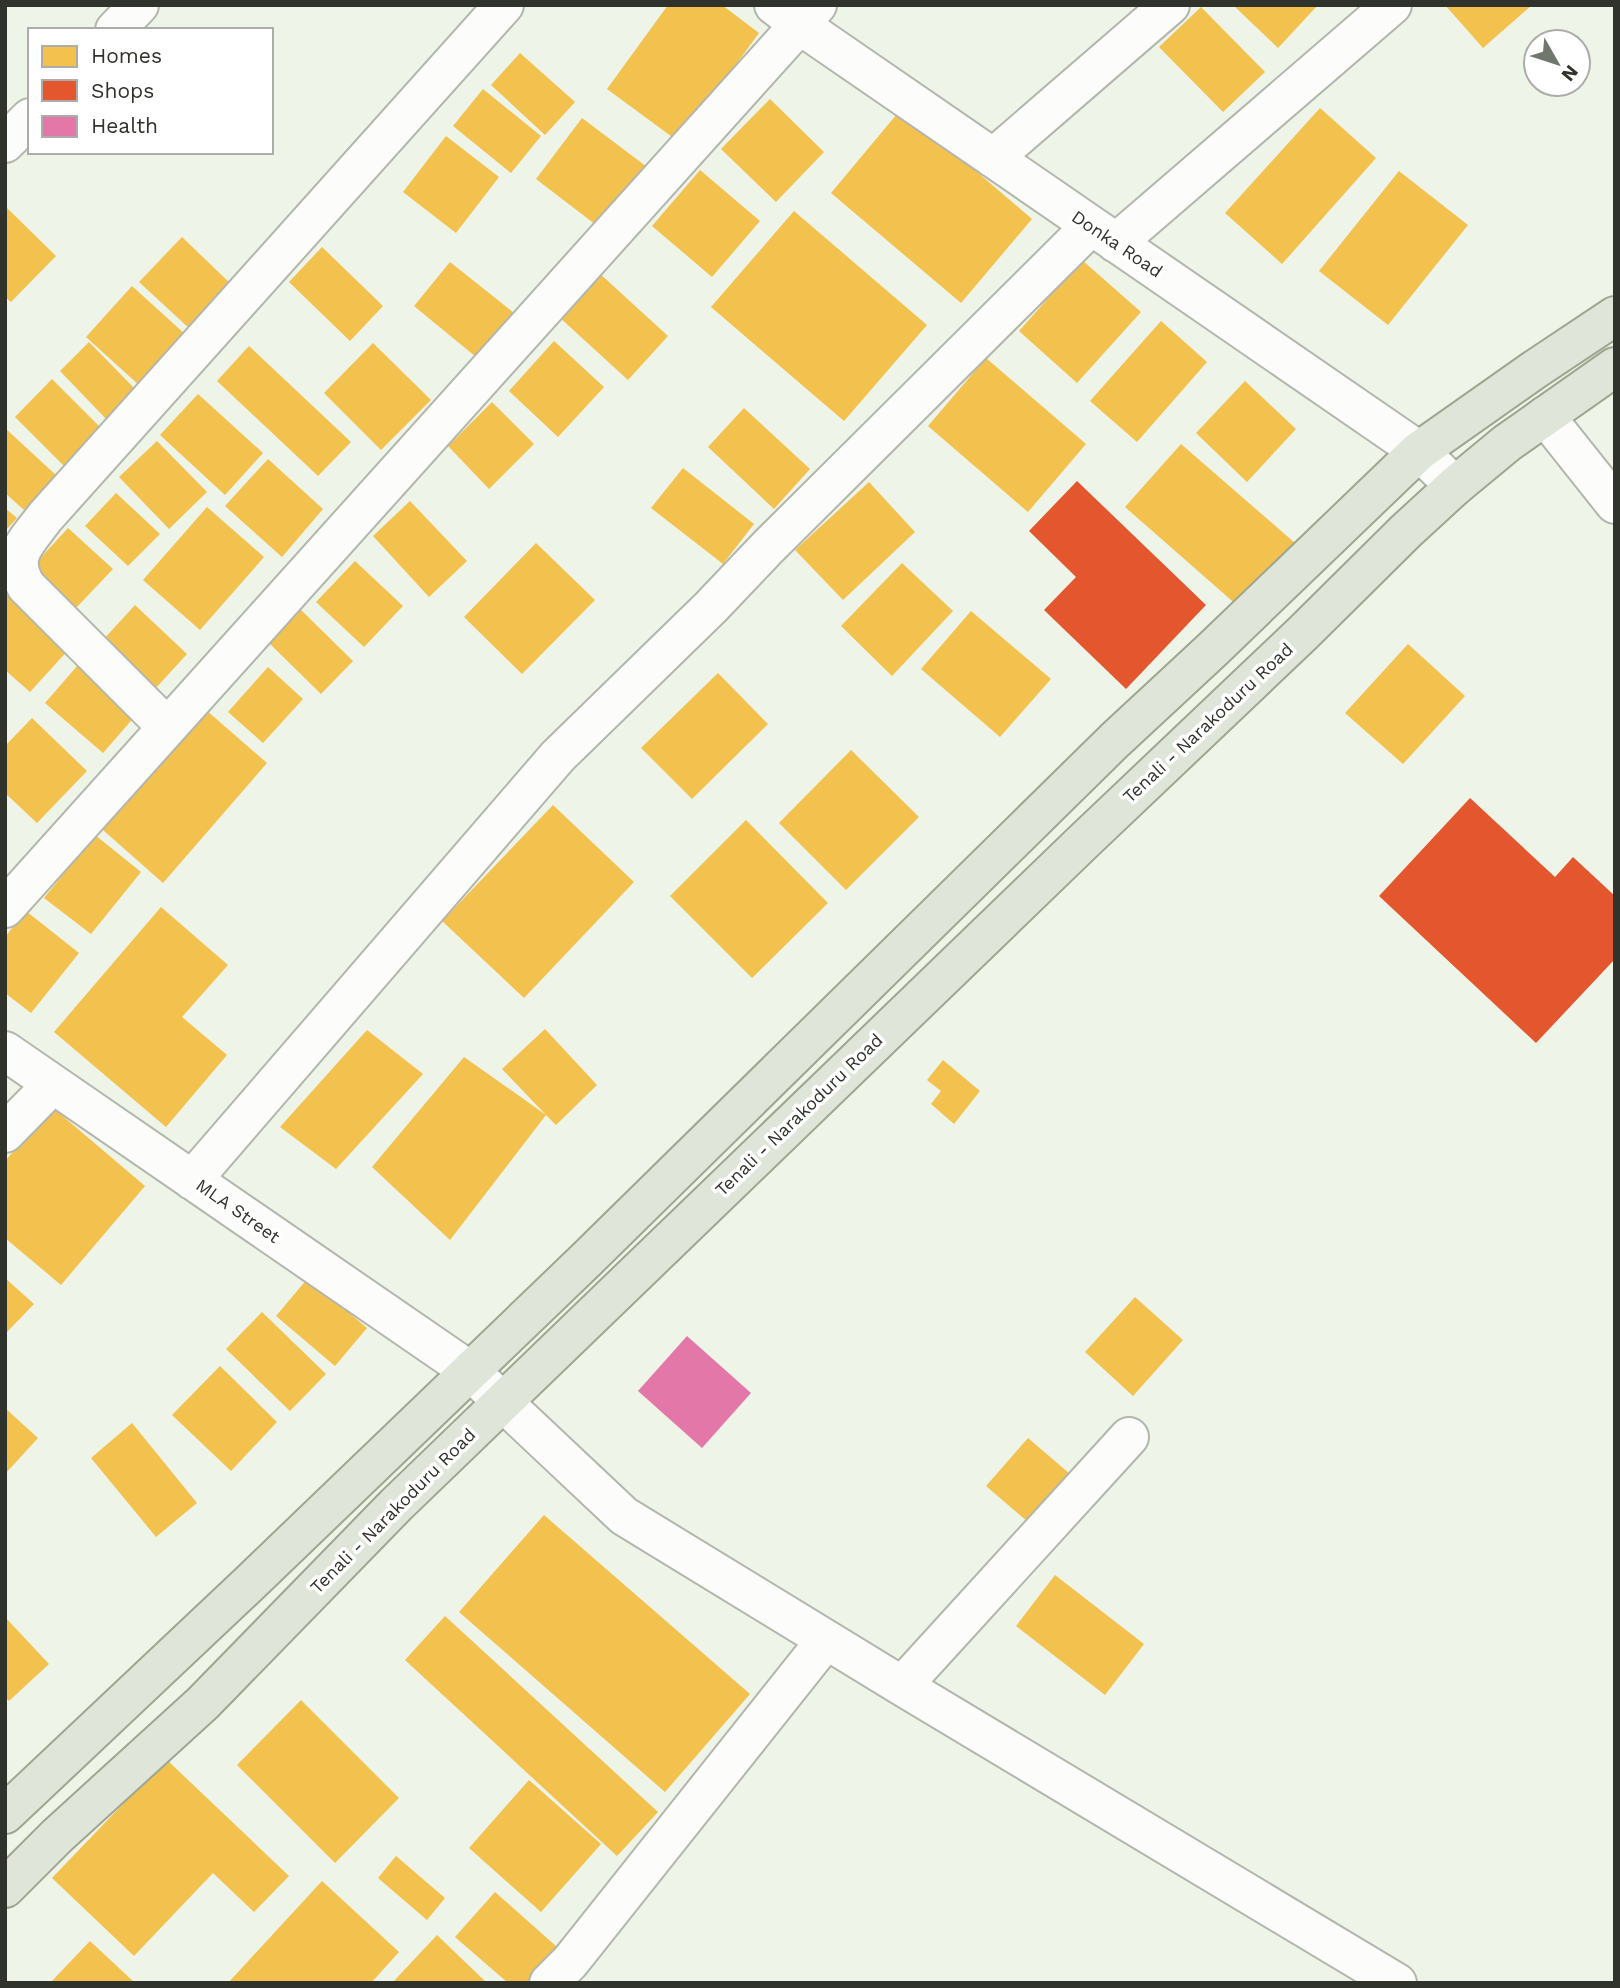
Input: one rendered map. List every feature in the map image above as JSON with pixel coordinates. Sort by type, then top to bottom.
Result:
[{"type":"main road","points":[[5,1814],[587,1259],[1115,740],[1419,451],[1615,316]]},
{"type":"main road","name":"Tenali - Narakoduru Road","points":[[5,1888],[57,1836],[203,1703],[396,1505],[1455,486],[1507,443],[1615,367]]},
{"type":"street","points":[[117,28],[139,5]]},
{"type":"street","points":[[167,727],[26,586],[19,575],[17,561],[23,547],[45,517],[503,5]]},
{"type":"street","points":[[993,158],[1170,5]]},
{"type":"street","points":[[192,1180],[558,756],[711,607],[1104,235],[1392,5]]},
{"type":"street","points":[[5,908],[797,12]]},
{"type":"street","name":"Donka Road","points":[[797,12],[993,158],[1419,451],[1455,486]]},
{"type":"street","points":[[5,143],[28,120]]},
{"type":"street","points":[[1545,416],[1615,504]]},
{"type":"street","name":"MLA Street","points":[[5,1051],[470,1371],[624,1516],[1397,1983]]},
{"type":"street","points":[[5,1133],[53,1084]]},
{"type":"street","points":[[902,1686],[1129,1437]]},
{"type":"street","points":[[569,1976],[826,1640]]},
{"type":"building: Homes","points":[[668,5],[722,5],[759,33],[679,142],[607,89]]},
{"type":"building: Homes","points":[[1233,5],[1318,5],[1278,48]]},
{"type":"building: Homes","points":[[1445,5],[1532,5],[1483,48]]},
{"type":"building: Homes","points":[[1201,7],[1265,72],[1223,112],[1159,47]]},
{"type":"building: Homes","points":[[520,53],[575,102],[545,135],[491,85]]},
{"type":"building: Homes","points":[[483,89],[541,136],[511,173],[453,126]]},
{"type":"building: Homes","points":[[770,99],[824,152],[776,202],[721,149]]},
{"type":"building: Homes","points":[[902,108],[1032,219],[961,303],[831,193]]},
{"type":"building: Homes","points":[[1320,108],[1376,158],[1282,264],[1225,213]]},
{"type":"building: Homes","points":[[582,118],[647,167],[600,228],[536,179]]},
{"type":"building: Homes","points":[[446,136],[499,177],[456,233],[403,192]]},
{"type":"building: Homes","points":[[700,170],[760,221],[712,277],[652,226]]},
{"type":"building: Homes","points":[[1399,171],[1468,225],[1388,325],[1319,271]]},
{"type":"building: Homes","points":[[5,206],[56,256],[11,302],[5,297]]},
{"type":"building: Homes","points":[[794,211],[927,325],[844,421],[711,307]]},
{"type":"building: Homes","points":[[182,237],[233,286],[191,330],[139,282]]},
{"type":"building: Homes","points":[[322,247],[383,306],[350,341],[289,282]]},
{"type":"building: Homes","points":[[1082,260],[1141,312],[1077,383],[1019,331]]},
{"type":"building: Homes","points":[[450,262],[524,321],[487,366],[414,306]]},
{"type":"building: Homes","points":[[598,272],[668,336],[628,380],[558,316]]},
{"type":"building: Homes","points":[[132,286],[186,335],[140,386],[86,337]]},
{"type":"building: Homes","points":[[1161,321],[1207,362],[1137,442],[1090,401]]},
{"type":"building: Homes","points":[[554,341],[604,387],[558,437],[509,391]]},
{"type":"building: Homes","points":[[89,342],[139,393],[109,422],[60,371]]},
{"type":"building: Homes","points":[[373,343],[431,400],[381,450],[324,393]]},
{"type":"building: Homes","points":[[249,346],[351,442],[318,476],[217,381]]},
{"type":"building: Homes","points":[[986,358],[1086,444],[1028,512],[928,426]]},
{"type":"building: Homes","points":[[52,379],[103,430],[65,467],[15,417]]},
{"type":"building: Homes","points":[[1245,381],[1296,429],[1247,482],[1196,433]]},
{"type":"building: Homes","points":[[198,394],[263,453],[225,495],[160,435]]},
{"type":"building: Homes","points":[[492,402],[534,444],[489,489],[448,446]]},
{"type":"building: Homes","points":[[744,408],[810,469],[774,509],[708,447]]},
{"type":"building: Homes","points":[[5,428],[57,476],[24,510],[5,493]]},
{"type":"building: Homes","points":[[157,441],[207,492],[169,529],[119,477]]},
{"type":"building: Homes","points":[[1181,444],[1295,543],[1239,607],[1125,507]]},
{"type":"building: Homes","points":[[268,459],[323,509],[282,557],[225,506]]},
{"type":"building: Homes","points":[[683,468],[754,524],[723,564],[651,508]]},
{"type":"building: Homes","points":[[869,482],[915,532],[843,600],[795,550]]},
{"type":"building: Homes","points":[[116,493],[160,534],[128,566],[85,526]]},
{"type":"building: Homes","points":[[410,501],[467,561],[429,597],[373,536]]},
{"type":"building: Homes","points":[[207,507],[264,557],[200,630],[143,580]]},
{"type":"building: Homes","points":[[5,508],[17,518],[5,531]]},
{"type":"building: Homes","points":[[68,528],[113,569],[76,608],[31,568]]},
{"type":"building: Homes","points":[[536,543],[595,600],[522,674],[464,617]]},
{"type":"building: Homes","points":[[355,561],[403,606],[364,647],[316,602]]},
{"type":"building: Homes","points":[[902,563],[953,611],[892,676],[841,626]]},
{"type":"building: Homes","points":[[5,589],[70,648],[30,692],[5,670]]},
{"type":"building: Homes","points":[[135,605],[187,654],[155,689],[103,640]]},
{"type":"building: Homes","points":[[299,608],[353,661],[321,694],[267,641]]},
{"type":"building: Homes","points":[[971,611],[1051,679],[1000,737],[921,669]]},
{"type":"building: Homes","points":[[1408,644],[1465,696],[1403,764],[1345,713]]},
{"type":"building: Homes","points":[[78,665],[136,715],[103,753],[45,703]]},
{"type":"building: Homes","points":[[268,667],[303,699],[263,743],[228,712]]},
{"type":"building: Homes","points":[[718,673],[768,724],[692,799],[641,748]]},
{"type":"building: Homes","points":[[206,710],[267,763],[163,883],[103,830]]},
{"type":"building: Homes","points":[[32,718],[87,771],[37,823],[5,793],[5,746]]},
{"type":"building: Homes","points":[[851,750],[919,817],[846,890],[779,823]]},
{"type":"building: Homes","points":[[553,805],[634,882],[524,998],[442,921]]},
{"type":"building: Homes","points":[[746,820],[828,903],[752,978],[670,896]]},
{"type":"building: Homes","points":[[95,835],[141,872],[91,934],[44,898]]},
{"type":"building: Homes","points":[[161,907],[228,965],[182,1017],[227,1055],[166,1127],[54,1032]]},
{"type":"building: Homes","points":[[26,911],[79,953],[31,1013],[5,993],[5,937]]},
{"type":"building: Homes","points":[[545,1029],[597,1085],[556,1125],[502,1069]]},
{"type":"building: Homes","points":[[367,1030],[423,1074],[336,1169],[280,1127]]},
{"type":"building: Homes","points":[[464,1057],[546,1115],[450,1240],[372,1167]]},
{"type":"building: Homes","points":[[943,1060],[980,1091],[954,1124],[931,1104],[941,1091],[927,1080]]},
{"type":"building: Homes","points":[[52,1107],[145,1186],[61,1285],[5,1238],[5,1161]]},
{"type":"building: Homes","points":[[5,1278],[34,1304],[7,1332],[5,1330]]},
{"type":"building: Homes","points":[[308,1278],[367,1328],[335,1366],[276,1316]]},
{"type":"building: Homes","points":[[1135,1297],[1183,1340],[1133,1396],[1085,1352]]},
{"type":"building: Homes","points":[[262,1312],[326,1374],[290,1411],[226,1349]]},
{"type":"building: Homes","points":[[220,1366],[277,1422],[231,1471],[172,1415]]},
{"type":"building: Homes","points":[[5,1408],[38,1438],[5,1474]]},
{"type":"building: Homes","points":[[132,1423],[197,1503],[156,1537],[91,1458]]},
{"type":"building: Homes","points":[[1028,1438],[1070,1474],[1028,1522],[986,1486]]},
{"type":"building: Homes","points":[[544,1515],[750,1694],[665,1792],[459,1612]]},
{"type":"building: Homes","points":[[1055,1575],[1144,1644],[1105,1695],[1016,1626]]},
{"type":"building: Homes","points":[[445,1616],[658,1812],[617,1856],[405,1660]]},
{"type":"building: Homes","points":[[5,1617],[49,1664],[9,1701],[5,1697]]},
{"type":"building: Homes","points":[[301,1700],[399,1798],[335,1863],[237,1765]]},
{"type":"building: Homes","points":[[166,1759],[289,1876],[254,1912],[213,1873],[134,1956],[52,1878]]},
{"type":"building: Homes","points":[[529,1780],[601,1844],[541,1912],[469,1848]]},
{"type":"building: Homes","points":[[396,1856],[445,1898],[427,1920],[378,1878]]},
{"type":"building: Homes","points":[[322,1881],[399,1952],[371,1983],[228,1983]]},
{"type":"building: Homes","points":[[495,1892],[557,1947],[526,1983],[508,1983],[455,1937]]},
{"type":"building: Homes","points":[[437,1935],[487,1983],[392,1983]]},
{"type":"building: Homes","points":[[90,1941],[135,1983],[50,1983]]},
{"type":"building: Shops","points":[[1077,481],[1206,605],[1126,689],[1044,610],[1076,577],[1029,531]]},
{"type":"building: Shops","points":[[1470,798],[1555,877],[1573,857],[1615,896],[1615,959],[1536,1043],[1379,896]]},
{"type":"building: Health","points":[[687,1336],[751,1393],[702,1448],[638,1391]]}]
